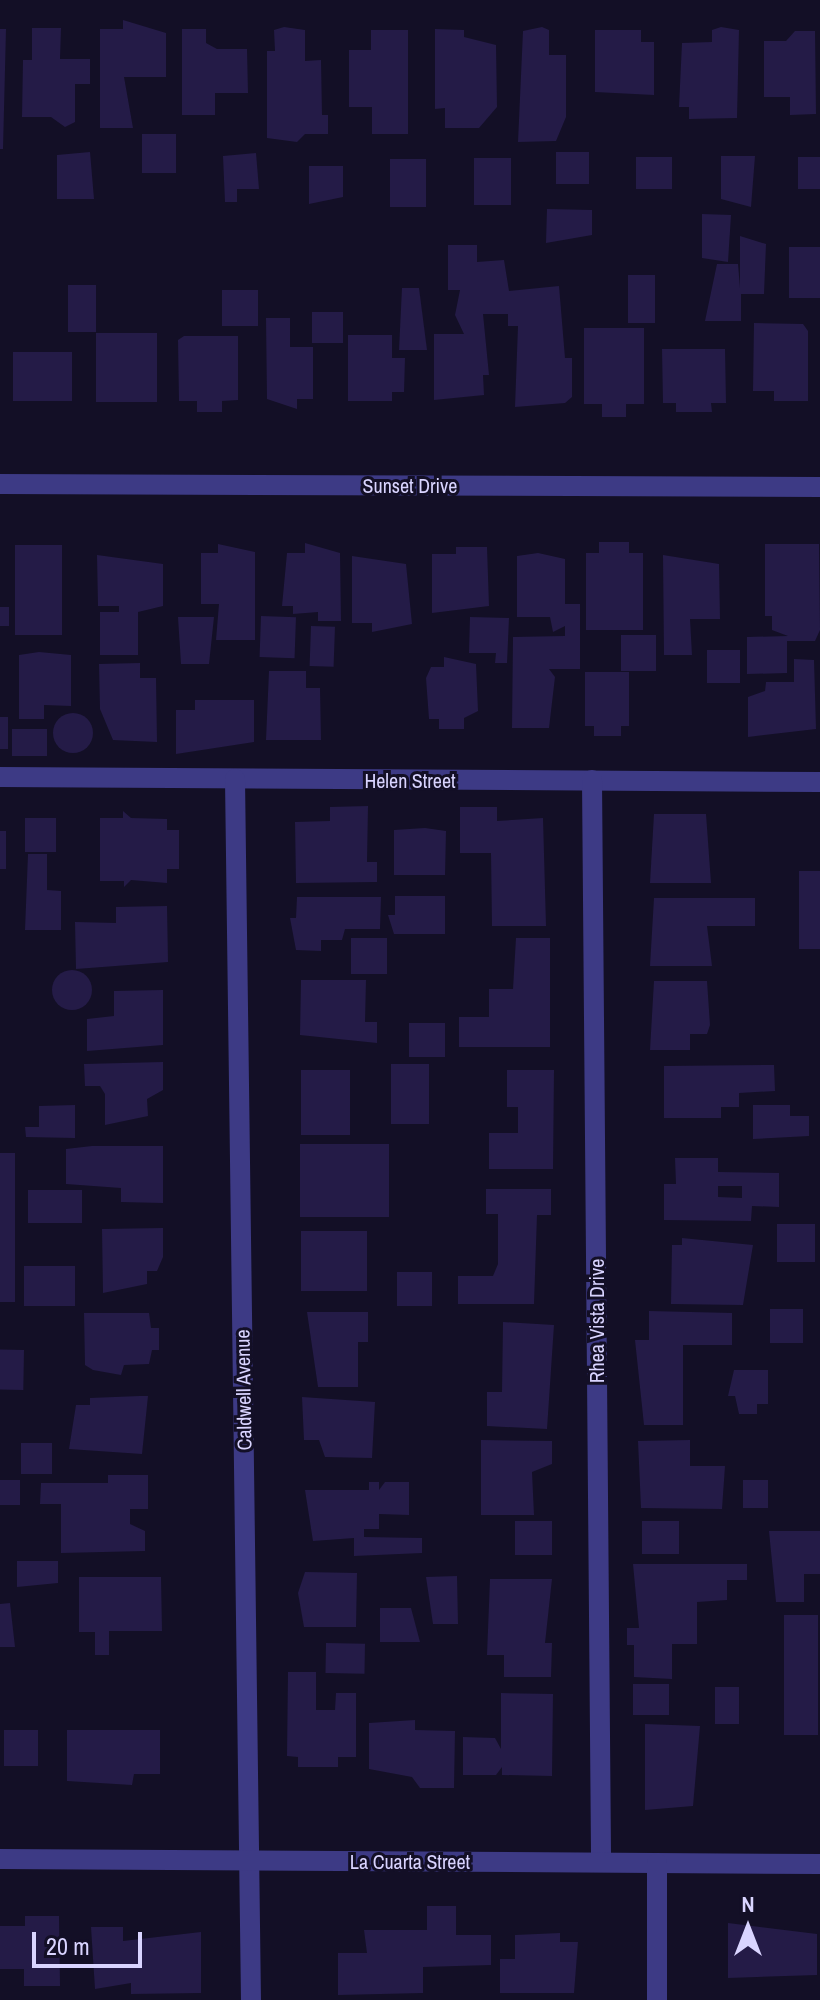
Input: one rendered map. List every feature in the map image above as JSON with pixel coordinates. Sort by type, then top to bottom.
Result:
[{"type":"street","name":"Sunset Drive","points":[[0,484],[820,487]]},
{"type":"street","name":"Helen Street","points":[[0,777],[820,782]]},
{"type":"street","name":"Caldwell Avenue","points":[[235,779],[251,2000]]},
{"type":"street","name":"Rhea Vista Drive","points":[[592,780],[601,1862]]},
{"type":"street","name":"La Cuarta Street","points":[[0,1859],[820,1864]]},
{"type":"street","points":[[657,1863],[657,2000]]},
{"type":"building","points":[[123,20],[166,33],[166,77],[124,77],[133,128],[100,128],[100,29],[123,29]]},
{"type":"building","points":[[284,27],[305,30],[305,61],[321,60],[322,115],[328,115],[328,134],[305,134],[297,142],[267,138],[267,51],[275,51],[274,30]]},
{"type":"building","points":[[542,27],[549,30],[549,55],[566,55],[566,117],[556,141],[518,142],[523,31]]},
{"type":"building","points":[[721,27],[739,30],[737,118],[689,119],[689,107],[679,107],[682,43],[712,42],[712,30]]},
{"type":"building","points":[[32,28],[61,28],[60,59],[90,59],[90,84],[75,84],[75,122],[65,127],[51,117],[22,117],[23,60],[32,60]]},
{"type":"building","points":[[0,29],[6,29],[3,149],[0,149]]},
{"type":"building","points":[[182,29],[206,29],[206,43],[217,49],[247,49],[248,93],[215,93],[215,115],[182,115]]},
{"type":"building","points":[[435,29],[464,30],[464,37],[496,45],[497,107],[479,128],[445,128],[445,108],[435,109]]},
{"type":"building","points":[[371,30],[408,30],[408,134],[372,134],[372,107],[349,107],[349,50],[371,50]]},
{"type":"building","points":[[595,30],[641,30],[641,42],[654,42],[654,95],[595,92]]},
{"type":"building","points":[[795,31],[815,31],[816,114],[790,115],[790,97],[764,97],[764,41],[786,41]]},
{"type":"building","points":[[142,134],[176,134],[176,173],[142,173]]},
{"type":"building","points":[[90,152],[94,199],[57,199],[57,155]]},
{"type":"building","points":[[556,152],[589,152],[589,184],[556,184]]},
{"type":"building","points":[[256,153],[259,189],[237,189],[237,202],[225,202],[223,156]]},
{"type":"building","points":[[721,156],[755,156],[751,207],[721,199]]},
{"type":"building","points":[[636,157],[672,157],[672,189],[636,189]]},
{"type":"building","points":[[798,157],[820,157],[820,189],[798,189]]},
{"type":"building","points":[[474,158],[511,158],[511,205],[474,205]]},
{"type":"building","points":[[390,159],[426,159],[426,207],[390,207]]},
{"type":"building","points":[[309,166],[343,166],[343,197],[309,204]]},
{"type":"building","points":[[547,209],[592,210],[592,235],[546,243]]},
{"type":"building","points":[[702,214],[731,215],[728,262],[702,258]]},
{"type":"building","points":[[740,236],[766,244],[764,294],[741,294],[741,321],[705,321],[717,264],[738,264],[740,288]]},
{"type":"building","points":[[448,245],[477,245],[477,262],[504,260],[509,291],[559,286],[565,358],[572,358],[572,397],[565,403],[515,407],[518,326],[508,326],[508,314],[483,314],[489,375],[483,375],[484,395],[434,400],[434,334],[464,334],[455,315],[460,290],[448,290]]},
{"type":"building","points":[[789,247],[820,247],[820,298],[789,298]]},
{"type":"building","points":[[628,275],[655,275],[655,323],[628,323]]},
{"type":"building","points":[[68,285],[96,285],[96,332],[68,332]]},
{"type":"building","points":[[402,288],[419,288],[427,350],[399,350]]},
{"type":"building","points":[[222,290],[258,290],[258,326],[222,326]]},
{"type":"building","points":[[312,312],[343,312],[343,343],[312,343]]},
{"type":"building","points":[[266,318],[290,318],[290,347],[313,347],[313,399],[297,399],[297,409],[267,399]]},
{"type":"building","points":[[754,323],[803,324],[808,331],[808,401],[774,401],[774,391],[753,391]]},
{"type":"building","points":[[584,328],[644,328],[644,404],[626,404],[626,417],[602,417],[602,404],[584,404]]},
{"type":"building","points":[[96,333],[157,333],[157,402],[96,402]]},
{"type":"building","points":[[348,335],[392,335],[392,358],[405,358],[404,392],[392,392],[392,401],[348,401]]},
{"type":"building","points":[[184,336],[238,336],[238,400],[222,401],[222,412],[197,412],[197,401],[179,401],[178,340]]},
{"type":"building","points":[[662,349],[725,349],[726,403],[711,403],[712,412],[676,412],[676,403],[663,403]]},
{"type":"building","points":[[13,352],[72,352],[72,401],[13,401]]},
{"type":"building","points":[[599,542],[629,542],[629,553],[643,553],[643,630],[586,630],[586,553],[599,553]]},
{"type":"building","points":[[305,543],[340,553],[341,621],[318,621],[318,612],[293,614],[293,606],[282,606],[287,553],[305,553]]},
{"type":"building","points":[[218,544],[255,552],[255,640],[216,640],[219,604],[201,604],[201,553],[218,553]]},
{"type":"building","points":[[765,544],[819,544],[820,630],[815,641],[787,641],[787,673],[747,674],[747,637],[788,636],[772,630],[772,616],[765,616]]},
{"type":"building","points":[[15,545],[62,545],[62,635],[15,635]]},
{"type":"building","points":[[456,547],[487,547],[489,606],[432,613],[432,554],[456,554]]},
{"type":"building","points":[[538,553],[565,559],[565,604],[580,604],[580,669],[549,669],[555,677],[549,728],[512,728],[513,637],[565,636],[565,626],[553,632],[550,617],[517,617],[517,556]]},
{"type":"building","points":[[97,555],[163,564],[163,606],[138,612],[138,655],[100,655],[100,612],[119,612],[119,606],[98,606]]},
{"type":"building","points":[[663,555],[719,564],[720,619],[690,619],[692,655],[664,655]]},
{"type":"building","points":[[352,556],[406,564],[412,624],[372,632],[372,623],[352,623]]},
{"type":"building","points":[[0,607],[9,607],[9,626],[0,626]]},
{"type":"building","points":[[261,616],[296,617],[295,658],[260,657]]},
{"type":"building","points":[[178,617],[214,617],[209,664],[181,664]]},
{"type":"building","points":[[470,617],[509,618],[507,663],[495,663],[496,653],[469,653]]},
{"type":"building","points":[[311,626],[335,627],[334,667],[310,666]]},
{"type":"building","points":[[621,635],[656,635],[656,671],[621,671]]},
{"type":"building","points":[[707,650],[740,650],[740,683],[707,683]]},
{"type":"building","points":[[39,652],[71,655],[71,706],[44,705],[44,719],[19,719],[19,655]]},
{"type":"building","points":[[444,657],[476,664],[478,711],[464,718],[464,729],[439,729],[439,719],[429,719],[426,678],[431,667],[444,667]]},
{"type":"building","points":[[794,659],[814,660],[816,729],[748,737],[748,697],[765,691],[766,682],[794,682]]},
{"type":"building","points":[[140,663],[140,678],[156,678],[157,742],[113,740],[100,709],[99,664]]},
{"type":"building","points":[[269,671],[306,671],[306,688],[320,688],[321,740],[266,740]]},
{"type":"building","points":[[585,672],[629,672],[629,726],[621,726],[621,736],[594,736],[594,726],[585,726]]},
{"type":"building","points":[[195,700],[254,700],[254,742],[176,754],[176,710],[195,710]]},
{"type":"building","points":[[73,713],[87,719],[93,733],[87,747],[73,753],[59,747],[53,733],[59,719]]},
{"type":"building","points":[[0,717],[8,717],[8,749],[0,749]]},
{"type":"building","points":[[12,729],[47,729],[47,756],[12,756]]},
{"type":"building","points":[[368,806],[367,862],[377,862],[377,882],[296,883],[295,822],[330,821],[330,807]]},
{"type":"building","points":[[460,807],[497,807],[497,821],[543,818],[546,926],[492,926],[491,853],[460,853]]},
{"type":"building","points":[[123,811],[131,818],[167,819],[167,830],[179,830],[179,869],[167,869],[167,883],[131,880],[124,887],[124,881],[100,881],[100,818],[123,818]]},
{"type":"building","points":[[654,814],[706,814],[711,883],[650,883]]},
{"type":"building","points":[[25,818],[56,818],[56,852],[25,852]]},
{"type":"building","points":[[425,828],[446,831],[445,875],[394,875],[394,830]]},
{"type":"building","points":[[0,831],[6,831],[6,869],[0,869]]},
{"type":"building","points":[[28,854],[47,854],[47,890],[61,891],[61,930],[25,930]]},
{"type":"building","points":[[799,871],[820,871],[820,949],[799,949]]},
{"type":"building","points":[[395,896],[445,896],[445,934],[394,934],[388,915],[395,915]]},
{"type":"building","points":[[297,897],[381,897],[380,929],[345,929],[342,940],[321,940],[321,951],[296,950],[290,918],[296,918]]},
{"type":"building","points":[[654,898],[755,898],[755,926],[707,926],[712,966],[650,966]]},
{"type":"building","points":[[167,906],[168,962],[76,969],[75,922],[116,923],[116,907]]},
{"type":"building","points":[[351,938],[387,938],[387,974],[351,974]]},
{"type":"building","points":[[516,938],[550,938],[550,1047],[459,1047],[459,1017],[489,1017],[489,989],[513,989]]},
{"type":"building","points":[[72,970],[86,976],[92,990],[86,1004],[72,1010],[58,1004],[52,990],[58,976]]},
{"type":"building","points":[[301,980],[366,980],[365,1022],[377,1022],[377,1043],[300,1035]]},
{"type":"building","points":[[654,981],[707,981],[710,1025],[707,1034],[690,1034],[690,1050],[650,1050]]},
{"type":"building","points":[[163,990],[163,1045],[87,1051],[87,1019],[114,1016],[114,991]]},
{"type":"building","points":[[409,1023],[445,1023],[445,1057],[409,1057]]},
{"type":"building","points":[[163,1062],[163,1090],[147,1099],[148,1116],[105,1125],[105,1094],[100,1086],[85,1086],[84,1064]]},
{"type":"building","points":[[391,1064],[429,1064],[429,1124],[391,1124]]},
{"type":"building","points":[[774,1065],[775,1091],[739,1093],[739,1107],[721,1107],[721,1118],[664,1118],[664,1066]]},
{"type":"building","points":[[301,1070],[350,1070],[350,1135],[301,1135]]},
{"type":"building","points":[[507,1070],[554,1070],[553,1169],[489,1169],[489,1133],[518,1133],[518,1107],[507,1107]]},
{"type":"building","points":[[75,1105],[75,1138],[26,1137],[25,1127],[39,1127],[39,1106]]},
{"type":"building","points":[[753,1105],[790,1105],[790,1116],[809,1116],[809,1136],[753,1139]]},
{"type":"building","points":[[300,1144],[389,1144],[389,1217],[300,1217]]},
{"type":"building","points":[[163,1146],[163,1203],[121,1202],[121,1188],[66,1184],[66,1149]]},
{"type":"building","points":[[0,1153],[15,1153],[15,1302],[0,1302]]},
{"type":"building","points":[[675,1158],[718,1158],[718,1172],[779,1173],[779,1207],[752,1206],[751,1221],[664,1220],[664,1184],[676,1184]],"holes":[[[718,1186],[742,1186],[742,1198],[718,1197]]]},
{"type":"building","points":[[486,1189],[551,1189],[551,1215],[537,1215],[534,1304],[458,1304],[458,1276],[493,1276],[498,1264],[498,1214],[486,1214]]},
{"type":"building","points":[[28,1190],[82,1190],[82,1223],[28,1223]]},
{"type":"building","points":[[777,1224],[815,1224],[815,1262],[777,1262]]},
{"type":"building","points":[[163,1228],[163,1257],[157,1271],[147,1271],[147,1284],[103,1293],[102,1229]]},
{"type":"building","points":[[301,1231],[367,1231],[367,1291],[301,1291]]},
{"type":"building","points":[[682,1238],[753,1245],[743,1305],[671,1304],[672,1245],[682,1245]]},
{"type":"building","points":[[24,1266],[75,1266],[75,1306],[24,1306]]},
{"type":"building","points":[[397,1272],[432,1272],[432,1306],[397,1306]]},
{"type":"building","points":[[770,1309],[803,1309],[803,1343],[770,1343]]},
{"type":"building","points":[[649,1311],[732,1313],[732,1345],[683,1345],[683,1425],[644,1425],[635,1340],[649,1340]]},
{"type":"building","points":[[307,1312],[368,1312],[368,1342],[358,1342],[358,1387],[318,1387]]},
{"type":"building","points":[[84,1313],[149,1313],[151,1328],[159,1328],[159,1350],[152,1350],[149,1364],[124,1365],[121,1375],[93,1370],[85,1365]]},
{"type":"building","points":[[503,1322],[554,1325],[547,1429],[487,1426],[487,1392],[502,1392]]},
{"type":"building","points":[[0,1350],[24,1350],[23,1390],[0,1390]]},
{"type":"building","points":[[734,1370],[768,1370],[768,1404],[757,1404],[757,1414],[739,1414],[735,1396],[728,1396]]},
{"type":"building","points":[[148,1396],[142,1454],[69,1449],[76,1405],[90,1405],[90,1398]]},
{"type":"building","points":[[302,1397],[375,1402],[372,1458],[325,1457],[319,1440],[304,1440]]},
{"type":"building","points":[[481,1440],[552,1441],[552,1464],[532,1472],[534,1515],[481,1515]]},
{"type":"building","points":[[690,1440],[690,1466],[725,1466],[722,1509],[641,1508],[638,1441]]},
{"type":"building","points":[[21,1443],[52,1443],[52,1474],[21,1474]]},
{"type":"building","points":[[108,1475],[148,1475],[148,1509],[130,1509],[130,1524],[145,1531],[145,1551],[61,1553],[61,1504],[40,1504],[41,1483],[108,1483]]},
{"type":"building","points":[[0,1480],[20,1480],[20,1505],[0,1505]]},
{"type":"building","points":[[743,1480],[768,1480],[768,1508],[743,1508]]},
{"type":"building","points":[[369,1482],[379,1482],[379,1490],[385,1482],[409,1482],[409,1515],[379,1514],[379,1529],[364,1529],[364,1537],[422,1538],[422,1553],[354,1556],[354,1538],[313,1541],[305,1490],[369,1490]]},
{"type":"building","points":[[515,1521],[552,1521],[552,1555],[515,1555]]},
{"type":"building","points":[[642,1521],[679,1521],[679,1554],[642,1554]]},
{"type":"building","points":[[769,1531],[820,1531],[820,1574],[804,1574],[804,1602],[776,1602]]},
{"type":"building","points":[[17,1561],[58,1561],[58,1583],[17,1587]]},
{"type":"building","points":[[633,1564],[747,1564],[747,1580],[727,1580],[727,1600],[697,1602],[697,1644],[672,1644],[672,1679],[634,1677],[634,1645],[627,1645],[627,1628],[639,1628]]},
{"type":"building","points":[[305,1572],[357,1573],[356,1627],[304,1627],[298,1593]]},
{"type":"building","points":[[457,1576],[458,1624],[433,1624],[426,1577]]},
{"type":"building","points":[[79,1577],[161,1577],[162,1631],[109,1631],[109,1655],[95,1655],[95,1632],[79,1632]]},
{"type":"building","points":[[490,1579],[552,1579],[545,1643],[552,1643],[551,1677],[504,1677],[504,1655],[487,1655]]},
{"type":"building","points":[[10,1603],[15,1647],[0,1647],[0,1604]]},
{"type":"building","points":[[380,1608],[411,1608],[420,1642],[380,1642]]},
{"type":"building","points":[[784,1615],[818,1615],[818,1735],[784,1735]]},
{"type":"building","points":[[326,1643],[365,1644],[364,1674],[325,1673]]},
{"type":"building","points":[[288,1672],[316,1672],[316,1710],[335,1710],[336,1693],[356,1693],[356,1757],[338,1757],[338,1767],[298,1767],[298,1757],[287,1756]]},
{"type":"building","points":[[633,1684],[669,1684],[669,1715],[633,1715]]},
{"type":"building","points":[[715,1687],[739,1687],[739,1724],[715,1724]]},
{"type":"building","points":[[501,1693],[553,1694],[552,1776],[502,1775],[502,1767],[496,1775],[463,1775],[463,1737],[495,1738],[501,1749]]},
{"type":"building","points":[[415,1720],[415,1730],[455,1731],[454,1788],[420,1788],[412,1777],[369,1769],[369,1723]]},
{"type":"building","points":[[645,1724],[700,1726],[693,1806],[645,1810]]},
{"type":"building","points":[[4,1730],[38,1730],[38,1766],[4,1766]]},
{"type":"building","points":[[67,1730],[160,1730],[160,1774],[134,1774],[132,1785],[67,1781]]},
{"type":"building","points":[[427,1906],[456,1906],[456,1935],[491,1935],[491,1965],[423,1967],[423,1993],[338,1995],[338,1953],[367,1953],[364,1930],[427,1930]]},
{"type":"building","points":[[25,1916],[59,1916],[60,1986],[24,1986],[24,1969],[0,1969],[0,1926],[25,1926]]},
{"type":"building","points":[[728,1923],[817,1934],[817,1975],[728,1978]]},
{"type":"building","points":[[91,1927],[123,1927],[123,1941],[201,1932],[201,1993],[131,1994],[131,1983],[95,1989]]},
{"type":"building","points":[[560,1933],[560,1942],[578,1942],[574,1993],[500,1993],[500,1959],[515,1959],[515,1935]]}]
